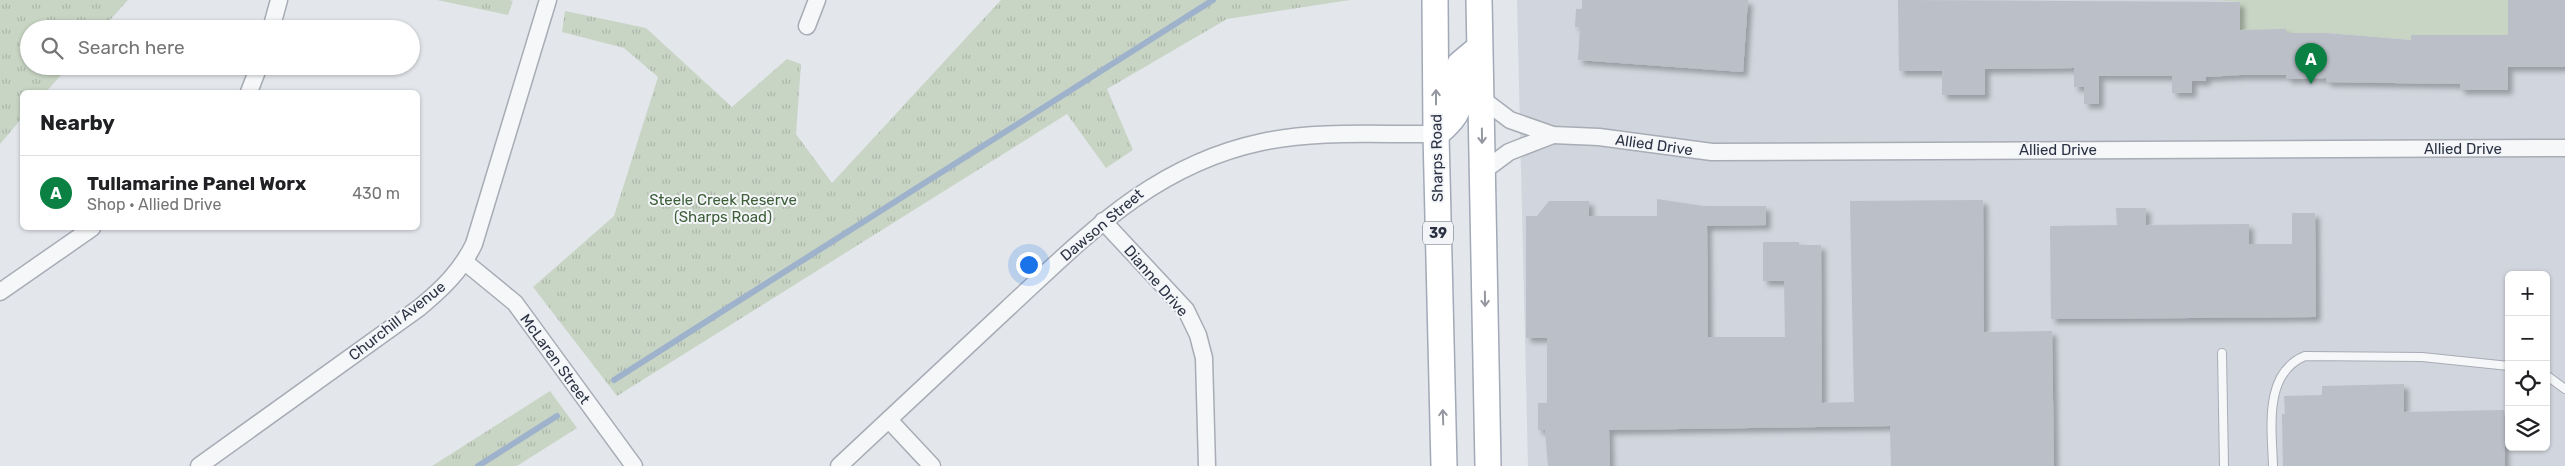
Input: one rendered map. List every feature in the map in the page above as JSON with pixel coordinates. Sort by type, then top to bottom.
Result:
[{"type":"main road","name":"Sharps Road","points":[[1435,0],[1436,134],[1444,466]]},
{"type":"main road","points":[[1479,0],[1488,466]]},
{"type":"main road","points":[[1436,134],[1451,122],[1460,108],[1460,64],[1480,48]]},
{"type":"street","points":[[273,20],[279,0]]},
{"type":"street","name":"Churchill Avenue","points":[[199,466],[419,308],[438,292],[465,262],[474,244],[548,0]]},
{"type":"street","points":[[807,26],[817,0]]},
{"type":"street","points":[[250,90],[256,75]]},
{"type":"street","name":"Allied Drive","points":[[1481,98],[1510,120],[1553,135],[1599,137],[1728,153],[2565,148]]},
{"type":"street","name":"Dawson Street","points":[[839,466],[1103,221],[1151,185],[1218,154],[1263,142],[1309,136],[1436,134]]},
{"type":"street","name":"Allied Drive","points":[[1482,172],[1509,152],[1553,135]]},
{"type":"street","name":"Dianne Drive","points":[[1103,221],[1186,310],[1198,335],[1204,358],[1207,466]]},
{"type":"street","points":[[0,292],[89,230]]},
{"type":"street","name":"McLaren Street","points":[[465,262],[514,303],[634,466]]},
{"type":"street","points":[[889,420],[932,466]]},
{"type":"lane","points":[[2222,353],[2224,466]]},
{"type":"lane","points":[[2273,466],[2274,395],[2278,381],[2287,368],[2296,360],[2305,356],[2422,357],[2505,366]]},
{"type":"lane","points":[[2550,378],[2565,389]]},
{"type":"shaded area","points":[[1517,0],[2214,0],[2240,2],[2286,29],[2287,33],[2326,33],[2411,40],[2411,35],[2508,34],[2508,0],[2565,0],[2565,466],[1528,466]]},
{"type":"green space","points":[[0,0],[128,0],[110,20],[20,20],[20,75],[61,75],[48,90],[20,90],[20,120],[0,144]]},
{"type":"green space","points":[[437,0],[509,0],[513,1],[508,15]]},
{"type":"green space","name":"Steele Creek Reserve (Sharps Road)","points":[[1001,0],[1350,0],[1227,19],[1107,89],[1133,150],[1106,168],[1067,114],[617,396],[533,287],[614,216],[658,77],[624,48],[562,32],[565,11],[646,28],[732,107],[787,59],[801,64],[796,134],[832,183]]},
{"type":"green space","points":[[2214,0],[2508,0],[2508,35],[2411,35],[2411,40],[2326,33],[2286,33],[2286,29],[2240,30],[2240,2]]},
{"type":"green space","points":[[550,391],[577,428],[517,466],[432,466]]},
{"type":"building","points":[[1582,0],[1748,0],[1743,72],[1578,60],[1580,27],[1575,27],[1576,9],[1582,9]]},
{"type":"building","points":[[1898,0],[2240,2],[2240,30],[2286,29],[2286,33],[2326,33],[2411,40],[2411,35],[2508,35],[2508,0],[2565,0],[2565,67],[2508,67],[2508,90],[2460,90],[2460,84],[2326,82],[2326,78],[2287,79],[2286,75],[2240,75],[2206,77],[2206,81],[2192,81],[2192,93],[2172,93],[2172,76],[2099,76],[2099,104],[2084,104],[2084,87],[2074,87],[2074,68],[1985,69],[1985,95],[1942,95],[1942,71],[1899,71]]},
{"type":"building","points":[[1657,199],[1703,206],[1766,206],[1766,225],[1707,226],[1708,337],[1785,337],[1784,281],[1763,281],[1763,242],[1799,242],[1799,245],[1821,245],[1822,403],[1854,402],[1850,201],[1983,200],[1984,332],[2052,331],[2054,466],[1891,466],[1890,426],[1609,430],[1610,466],[1548,466],[1545,430],[1538,430],[1538,403],[1547,403],[1547,338],[1526,338],[1526,216],[1537,216],[1549,201],[1589,201],[1589,216],[1657,216]]},
{"type":"building","points":[[2116,208],[2146,208],[2146,225],[2249,224],[2249,244],[2292,244],[2292,213],[2315,213],[2316,317],[2051,319],[2050,226],[2117,225]]},
{"type":"building","points":[[2404,384],[2404,412],[2504,410],[2505,466],[2283,466],[2282,414],[2285,414],[2284,396],[2322,395],[2322,386]]},
{"type":"waterway","points":[[614,380],[1213,0]]},
{"type":"waterway","points":[[478,466],[557,416]]},
{"type":"place","name":"Tullamarine Panel Worx","points":[[2311,84]]}]
